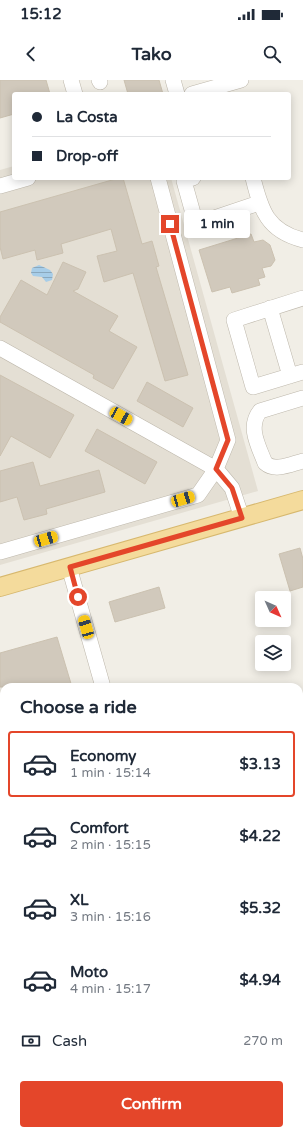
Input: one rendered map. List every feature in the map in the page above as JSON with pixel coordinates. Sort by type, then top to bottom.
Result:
[{"type":"main road","points":[[0,586],[303,500]]},
{"type":"street","points":[[71,80],[74,92]]},
{"type":"street","points":[[173,80],[176,92]]},
{"type":"street","points":[[199,92],[241,80]]},
{"type":"street","points":[[0,186],[21,180]]},
{"type":"street","points":[[0,552],[198,495],[216,469],[228,440],[159,180]]},
{"type":"street","points":[[186,180],[196,224],[259,203]]},
{"type":"street","points":[[253,180],[259,203],[268,221],[293,238],[303,240]]},
{"type":"street","points":[[270,308],[296,374],[253,387],[234,320],[270,308],[303,298]]},
{"type":"street","points":[[0,348],[216,469],[232,488],[242,518]]},
{"type":"street","points":[[303,398],[260,411],[255,417],[253,425],[265,463],[270,467],[277,468],[303,461]]},
{"type":"street","points":[[70,567],[102,683]]},
{"type":"shaded area","points":[[12,167],[12,180],[172,180],[258,491],[0,565],[0,170]]},
{"type":"water","points":[[39,265],[50,270],[53,274],[52,280],[46,282],[42,277],[33,276],[31,273],[32,268]]},
{"type":"building","points":[[0,80],[46,80],[49,92],[12,92],[12,115],[0,118]]},
{"type":"building","points":[[124,80],[159,80],[162,92],[127,92]]},
{"type":"building","points":[[112,180],[124,180],[142,244],[152,241],[159,266],[156,267],[188,375],[165,381],[133,273],[104,282],[97,256],[117,251],[111,229],[61,244],[63,253],[37,260],[35,250],[3,259],[0,247],[0,212]]},
{"type":"building","points":[[251,234],[254,242],[263,240],[270,245],[275,260],[271,266],[262,268],[265,277],[258,279],[260,285],[232,293],[230,287],[212,292],[199,250]]},
{"type":"building","points":[[63,262],[86,272],[78,289],[73,291],[118,316],[109,331],[137,347],[113,389],[93,378],[94,375],[0,322],[0,317],[21,280],[47,295]]},
{"type":"building","points":[[0,375],[74,415],[50,458],[11,436],[0,456]]},
{"type":"building","points":[[147,382],[193,408],[183,427],[137,401]]},
{"type":"building","points":[[97,429],[157,462],[145,484],[85,451]]},
{"type":"building","points":[[33,462],[40,486],[99,470],[105,492],[46,509],[47,514],[24,520],[17,497],[0,502],[0,471]]},
{"type":"building","points":[[300,548],[303,559],[303,587],[290,591],[279,554]]},
{"type":"building","points":[[159,587],[165,608],[115,622],[109,602]]},
{"type":"building","points":[[57,637],[71,683],[0,683],[0,653]]},
{"type":"route","points":[[78,597],[70,567],[242,518],[232,488],[216,469],[228,440],[170,224]]}]
